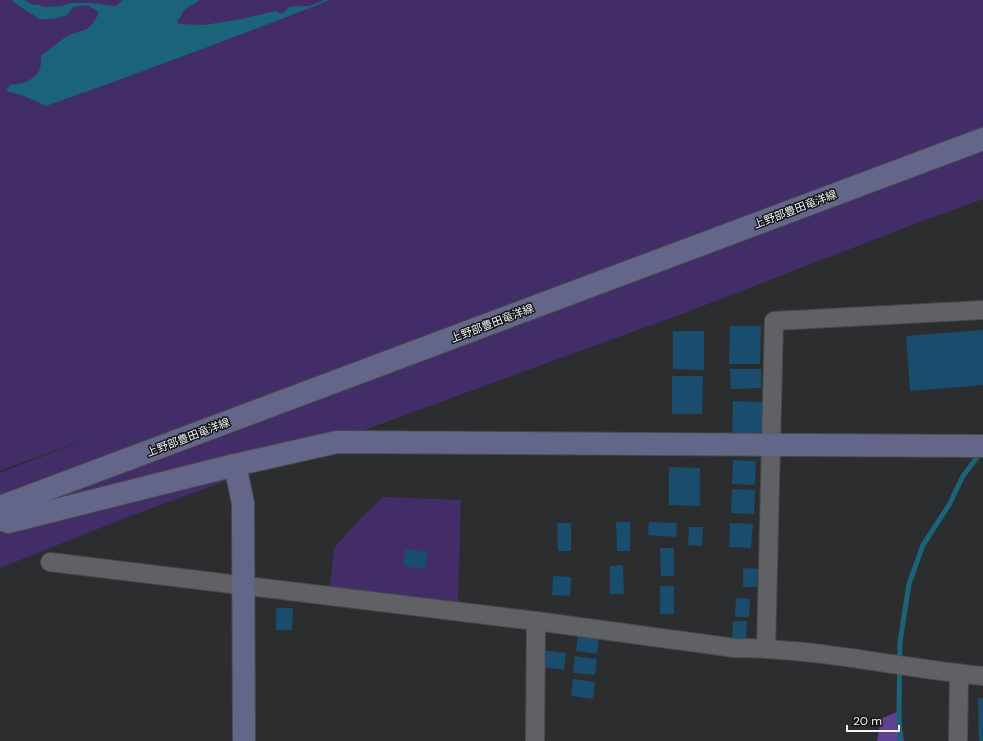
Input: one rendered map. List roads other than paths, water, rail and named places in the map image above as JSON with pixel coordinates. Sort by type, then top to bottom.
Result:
[{"type":"street","name":"上野部豊田竜洋線","points":[[0,507],[983,139]]},
{"type":"street","points":[[766,648],[774,321],[983,310]]},
{"type":"street","points":[[0,519],[8,522],[235,465],[338,442],[771,446],[983,446]]},
{"type":"street","points":[[235,465],[243,504],[244,741]]},
{"type":"street","points":[[50,562],[536,621],[735,648],[766,648],[983,676]]},
{"type":"street","points":[[535,741],[536,621]]},
{"type":"street","points":[[958,741],[959,674]]},
{"type":"water","points":[[12,0],[24,0],[33,5],[45,7],[61,6],[71,3],[91,3],[116,6],[123,0],[200,0],[184,10],[180,18],[177,20],[179,24],[204,25],[237,20],[276,11],[282,14],[289,7],[309,6],[324,0],[330,0],[46,106],[24,96],[6,91],[10,85],[23,83],[35,76],[40,69],[41,56],[66,37],[89,27],[99,12],[87,5],[73,7],[67,15],[53,19],[39,19]]},
{"type":"waterway","points":[[900,741],[900,642],[909,584],[923,545],[949,505],[963,476],[981,452]]}]
